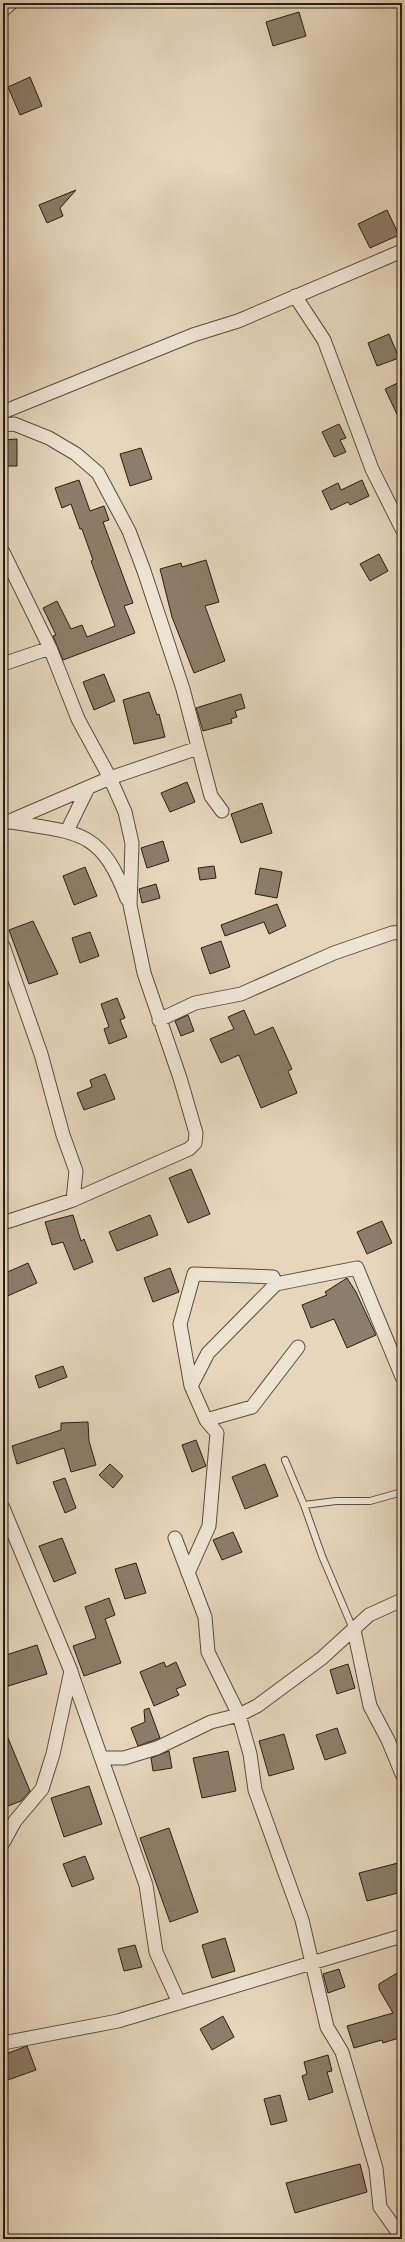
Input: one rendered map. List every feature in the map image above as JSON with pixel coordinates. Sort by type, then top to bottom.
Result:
[{"type":"street","points":[[3,10],[11,3]]},
{"type":"street","points":[[3,412],[193,335],[238,321],[402,251]]},
{"type":"street","points":[[295,296],[324,340],[372,469],[402,530]]},
{"type":"street","points":[[3,425],[14,424],[35,433],[76,454],[98,473],[129,531],[144,570],[183,689],[211,796],[222,811]]},
{"type":"street","points":[[3,552],[50,648],[78,719],[110,778],[125,812],[132,834],[130,905]]},
{"type":"street","points":[[3,664],[50,648]]},
{"type":"street","points":[[7,823],[110,778],[198,748]]},
{"type":"street","points":[[67,831],[88,788]]},
{"type":"street","points":[[3,1223],[73,1200],[188,1149],[195,1143],[196,1133],[144,973],[130,905],[119,877],[107,856],[92,842],[79,834],[7,823]]},
{"type":"street","points":[[159,1020],[195,1003],[241,994],[334,953],[392,933],[402,932]]},
{"type":"street","points":[[3,946],[41,1054],[63,1135],[76,1172],[73,1200]]},
{"type":"street","points":[[191,1386],[208,1354],[276,1284],[357,1268],[402,1377]]},
{"type":"street","points":[[188,1572],[209,1526],[214,1482],[217,1433],[206,1420],[191,1386],[180,1324],[194,1274],[272,1277],[276,1284]]},
{"type":"street","points":[[206,1420],[252,1407],[298,1347]]},
{"type":"street","points":[[3,1508],[71,1671],[103,1758],[123,1824],[146,1885],[156,1952],[178,2003]]},
{"type":"street","points":[[175,1538],[205,1617],[208,1652],[239,1715],[250,1754],[255,1790],[302,1920],[327,2027],[342,2052],[376,2168],[380,2207],[402,2238]]},
{"type":"street","points":[[103,1758],[124,1758],[157,1748],[211,1722],[239,1715],[257,1706],[322,1658],[370,1616],[402,1600]]},
{"type":"street","points":[[354,1630],[370,1706],[402,1774]]},
{"type":"street","points":[[3,1843],[15,1821],[42,1789],[53,1754],[71,1671]]},
{"type":"street","points":[[3,2044],[118,2020],[402,1936]]},
{"type":"lane","points":[[285,1460],[304,1505],[322,1556],[354,1630]]},
{"type":"lane","points":[[304,1505],[370,1501],[402,1492]]},
{"type":"building","points":[[299,12],[306,36],[273,46],[266,22]]},
{"type":"building","points":[[30,77],[42,106],[20,115],[8,87]]},
{"type":"building","points":[[76,190],[60,208],[63,216],[47,223],[39,205]]},
{"type":"building","points":[[387,210],[399,235],[370,248],[358,224]]},
{"type":"building","points":[[389,334],[399,358],[377,366],[368,343]]},
{"type":"building","points":[[402,381],[402,425],[385,389]]},
{"type":"building","points":[[339,424],[346,438],[340,440],[346,452],[334,457],[322,432]]},
{"type":"building","points":[[17,439],[17,466],[3,466],[3,440]]},
{"type":"building","points":[[141,448],[152,479],[130,486],[120,454]]},
{"type":"building","points":[[79,480],[90,511],[104,506],[109,520],[103,522],[133,603],[124,606],[135,633],[63,660],[53,636],[56,635],[43,608],[57,601],[71,629],[82,625],[87,637],[115,626],[91,561],[93,560],[82,529],[80,529],[71,504],[62,508],[55,488]]},
{"type":"building","points":[[362,480],[369,496],[350,505],[348,502],[331,510],[322,491],[338,483],[341,490]]},
{"type":"building","points":[[379,554],[388,571],[370,581],[360,564]]},
{"type":"building","points":[[206,560],[219,602],[205,606],[225,661],[194,673],[172,617],[160,569],[181,563],[182,567]]},
{"type":"building","points":[[104,674],[115,701],[94,710],[83,682]]},
{"type":"building","points":[[149,692],[157,715],[159,714],[165,737],[134,744],[123,700]]},
{"type":"building","points":[[241,694],[245,708],[235,711],[237,717],[231,719],[232,723],[203,731],[196,708]]},
{"type":"building","points":[[187,782],[195,802],[170,812],[161,793]]},
{"type":"building","points":[[262,803],[272,833],[241,843],[231,814]]},
{"type":"building","points":[[163,841],[169,861],[147,868],[141,848]]},
{"type":"building","points":[[214,866],[216,878],[200,880],[198,868]]},
{"type":"building","points":[[85,867],[97,896],[74,905],[63,876]]},
{"type":"building","points":[[260,868],[282,872],[277,898],[255,894]]},
{"type":"building","points":[[156,884],[160,898],[142,903],[139,889]]},
{"type":"building","points":[[277,904],[286,926],[269,934],[264,922],[225,936],[221,925]]},
{"type":"building","points":[[33,921],[58,974],[29,984],[9,930]]},
{"type":"building","points":[[90,932],[99,956],[80,963],[72,938]]},
{"type":"building","points":[[221,941],[230,967],[210,974],[201,948]]},
{"type":"building","points":[[117,998],[125,1018],[120,1020],[127,1037],[109,1044],[104,1029],[109,1027],[101,1004]]},
{"type":"building","points":[[244,1010],[255,1035],[273,1027],[292,1069],[288,1071],[297,1093],[261,1108],[239,1055],[221,1063],[210,1039],[234,1029],[228,1017]]},
{"type":"building","points":[[188,1015],[194,1031],[181,1036],[175,1021]]},
{"type":"building","points":[[105,1074],[115,1099],[84,1110],[77,1093],[92,1087],[90,1080]]},
{"type":"building","points":[[191,1169],[210,1214],[188,1223],[169,1178]]},
{"type":"building","points":[[73,1215],[81,1241],[84,1239],[93,1262],[74,1270],[63,1242],[52,1245],[45,1222]]},
{"type":"building","points":[[150,1215],[158,1235],[117,1251],[109,1232]]},
{"type":"building","points":[[382,1221],[392,1243],[367,1254],[357,1232]]},
{"type":"building","points":[[28,1263],[37,1283],[3,1298],[3,1274]]},
{"type":"building","points":[[170,1268],[179,1292],[153,1302],[144,1278]]},
{"type":"building","points":[[347,1278],[356,1292],[376,1335],[347,1348],[334,1319],[311,1328],[302,1305],[327,1295],[325,1292]]},
{"type":"building","points":[[63,1366],[67,1377],[39,1388],[35,1376]]},
{"type":"building","points":[[88,1422],[89,1441],[96,1465],[71,1472],[64,1448],[17,1464],[12,1446],[61,1430],[61,1423]]},
{"type":"building","points":[[196,1440],[206,1466],[192,1472],[182,1445]]},
{"type":"building","points":[[110,1464],[123,1476],[113,1488],[99,1475]]},
{"type":"building","points":[[265,1464],[278,1496],[245,1509],[232,1477]]},
{"type":"building","points":[[65,1478],[76,1508],[65,1513],[53,1482]]},
{"type":"building","points":[[233,1532],[242,1552],[222,1560],[213,1540]]},
{"type":"building","points":[[62,1538],[76,1573],[54,1582],[39,1546]]},
{"type":"building","points":[[136,1563],[146,1593],[125,1599],[115,1569]]},
{"type":"building","points":[[109,1598],[115,1615],[105,1619],[121,1663],[84,1676],[73,1646],[96,1638],[85,1607]]},
{"type":"building","points":[[37,1645],[47,1674],[5,1687],[3,1681],[3,1656]]},
{"type":"building","points":[[164,1662],[166,1667],[176,1662],[186,1685],[176,1689],[179,1695],[154,1706],[140,1672]]},
{"type":"building","points":[[348,1664],[355,1688],[337,1694],[330,1670]]},
{"type":"building","points":[[149,1708],[160,1738],[138,1746],[131,1728],[145,1722],[144,1710]]},
{"type":"building","points":[[3,1726],[30,1791],[21,1801],[3,1808]]},
{"type":"building","points":[[337,1728],[346,1753],[325,1760],[316,1735]]},
{"type":"building","points":[[284,1734],[294,1769],[269,1776],[259,1741]]},
{"type":"building","points":[[169,1751],[172,1768],[153,1771],[151,1758]]},
{"type":"building","points":[[228,1751],[236,1791],[202,1798],[193,1758]]},
{"type":"building","points":[[89,1786],[102,1824],[64,1837],[51,1798]]},
{"type":"building","points":[[169,1828],[198,1912],[170,1922],[140,1838]]},
{"type":"building","points":[[85,1856],[94,1879],[72,1887],[63,1864]]},
{"type":"building","points":[[402,1862],[402,1892],[367,1901],[359,1873]]},
{"type":"building","points":[[225,1938],[235,1971],[212,1978],[202,1945]]},
{"type":"building","points":[[135,1945],[142,1967],[124,1971],[118,1949]]},
{"type":"building","points":[[339,1969],[345,1987],[328,1993],[323,1974]]},
{"type":"building","points":[[402,1970],[402,2037],[383,2043],[382,2040],[354,2048],[347,2026],[393,2013],[379,1989],[379,1984]]},
{"type":"building","points":[[223,2016],[234,2037],[212,2050],[200,2029]]},
{"type":"building","points":[[27,2046],[36,2070],[8,2080],[3,2068],[3,2055]]},
{"type":"building","points":[[328,2055],[332,2071],[327,2072],[333,2092],[309,2100],[302,2076],[307,2074],[304,2062]]},
{"type":"building","points":[[280,2095],[287,2121],[271,2125],[264,2099]]},
{"type":"building","points":[[360,2164],[367,2192],[295,2213],[286,2183]]}]
